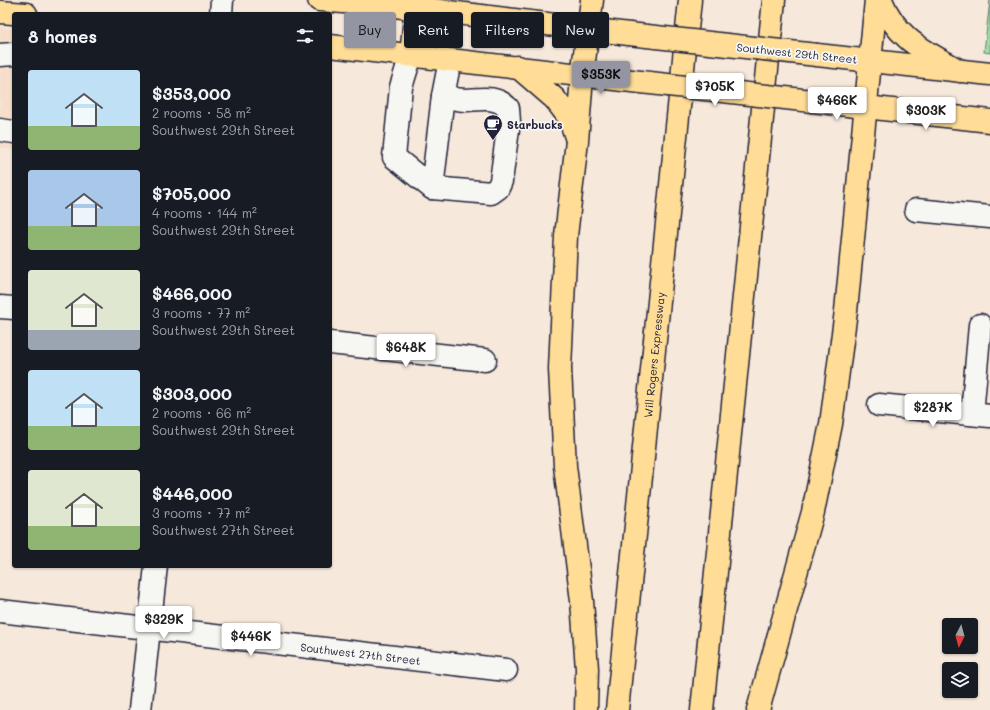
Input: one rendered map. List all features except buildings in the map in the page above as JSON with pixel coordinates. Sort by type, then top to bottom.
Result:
[{"type":"main road","name":"Southwest 29th Street","points":[[319,0],[416,8],[552,24]]},
{"type":"main road","points":[[590,12],[592,0]]},
{"type":"main road","name":"Will Rogers Expressway","points":[[617,710],[690,0]]},
{"type":"main road","points":[[702,710],[774,0]]},
{"type":"main road","points":[[758,710],[813,512],[831,424],[846,311],[876,0]]},
{"type":"main road","points":[[881,0],[887,15],[905,38],[960,71]]},
{"type":"main road","points":[[411,55],[416,8]]},
{"type":"main road","points":[[0,12],[12,13]]},
{"type":"main road","name":"Southwest 29th Street","points":[[609,31],[817,56],[990,74]]},
{"type":"main road","points":[[332,46],[518,67],[582,76],[990,121]]},
{"type":"main road","points":[[586,48],[577,142],[566,236],[560,369],[565,466],[582,601],[587,670],[586,710]]},
{"type":"main road","points":[[518,67],[554,99],[570,119],[577,142]]},
{"type":"street","points":[[221,12],[222,0]]},
{"type":"street","points":[[0,55],[12,54]]},
{"type":"street","points":[[411,55],[401,87],[394,157],[432,188],[491,193],[498,188],[502,181],[509,122],[508,108],[503,103],[492,99],[477,98],[467,100],[443,96]]},
{"type":"street","points":[[432,188],[443,96],[450,60]]},
{"type":"street","points":[[0,130],[12,132]]},
{"type":"street","points":[[916,210],[990,217]]},
{"type":"street","points":[[0,307],[12,308]]},
{"type":"street","points":[[879,405],[981,415],[983,369],[980,324]]},
{"type":"street","points":[[332,343],[485,360]]},
{"type":"street","points":[[140,710],[156,568]]},
{"type":"street","name":"Southwest 27th Street","points":[[0,612],[506,670]]},
{"type":"shaded area","points":[[0,27],[12,29],[12,150],[0,148]]},
{"type":"green space","points":[[990,0],[990,53],[984,52]]},
{"type":"place","name":"Starbucks","points":[[493,141]]}]
